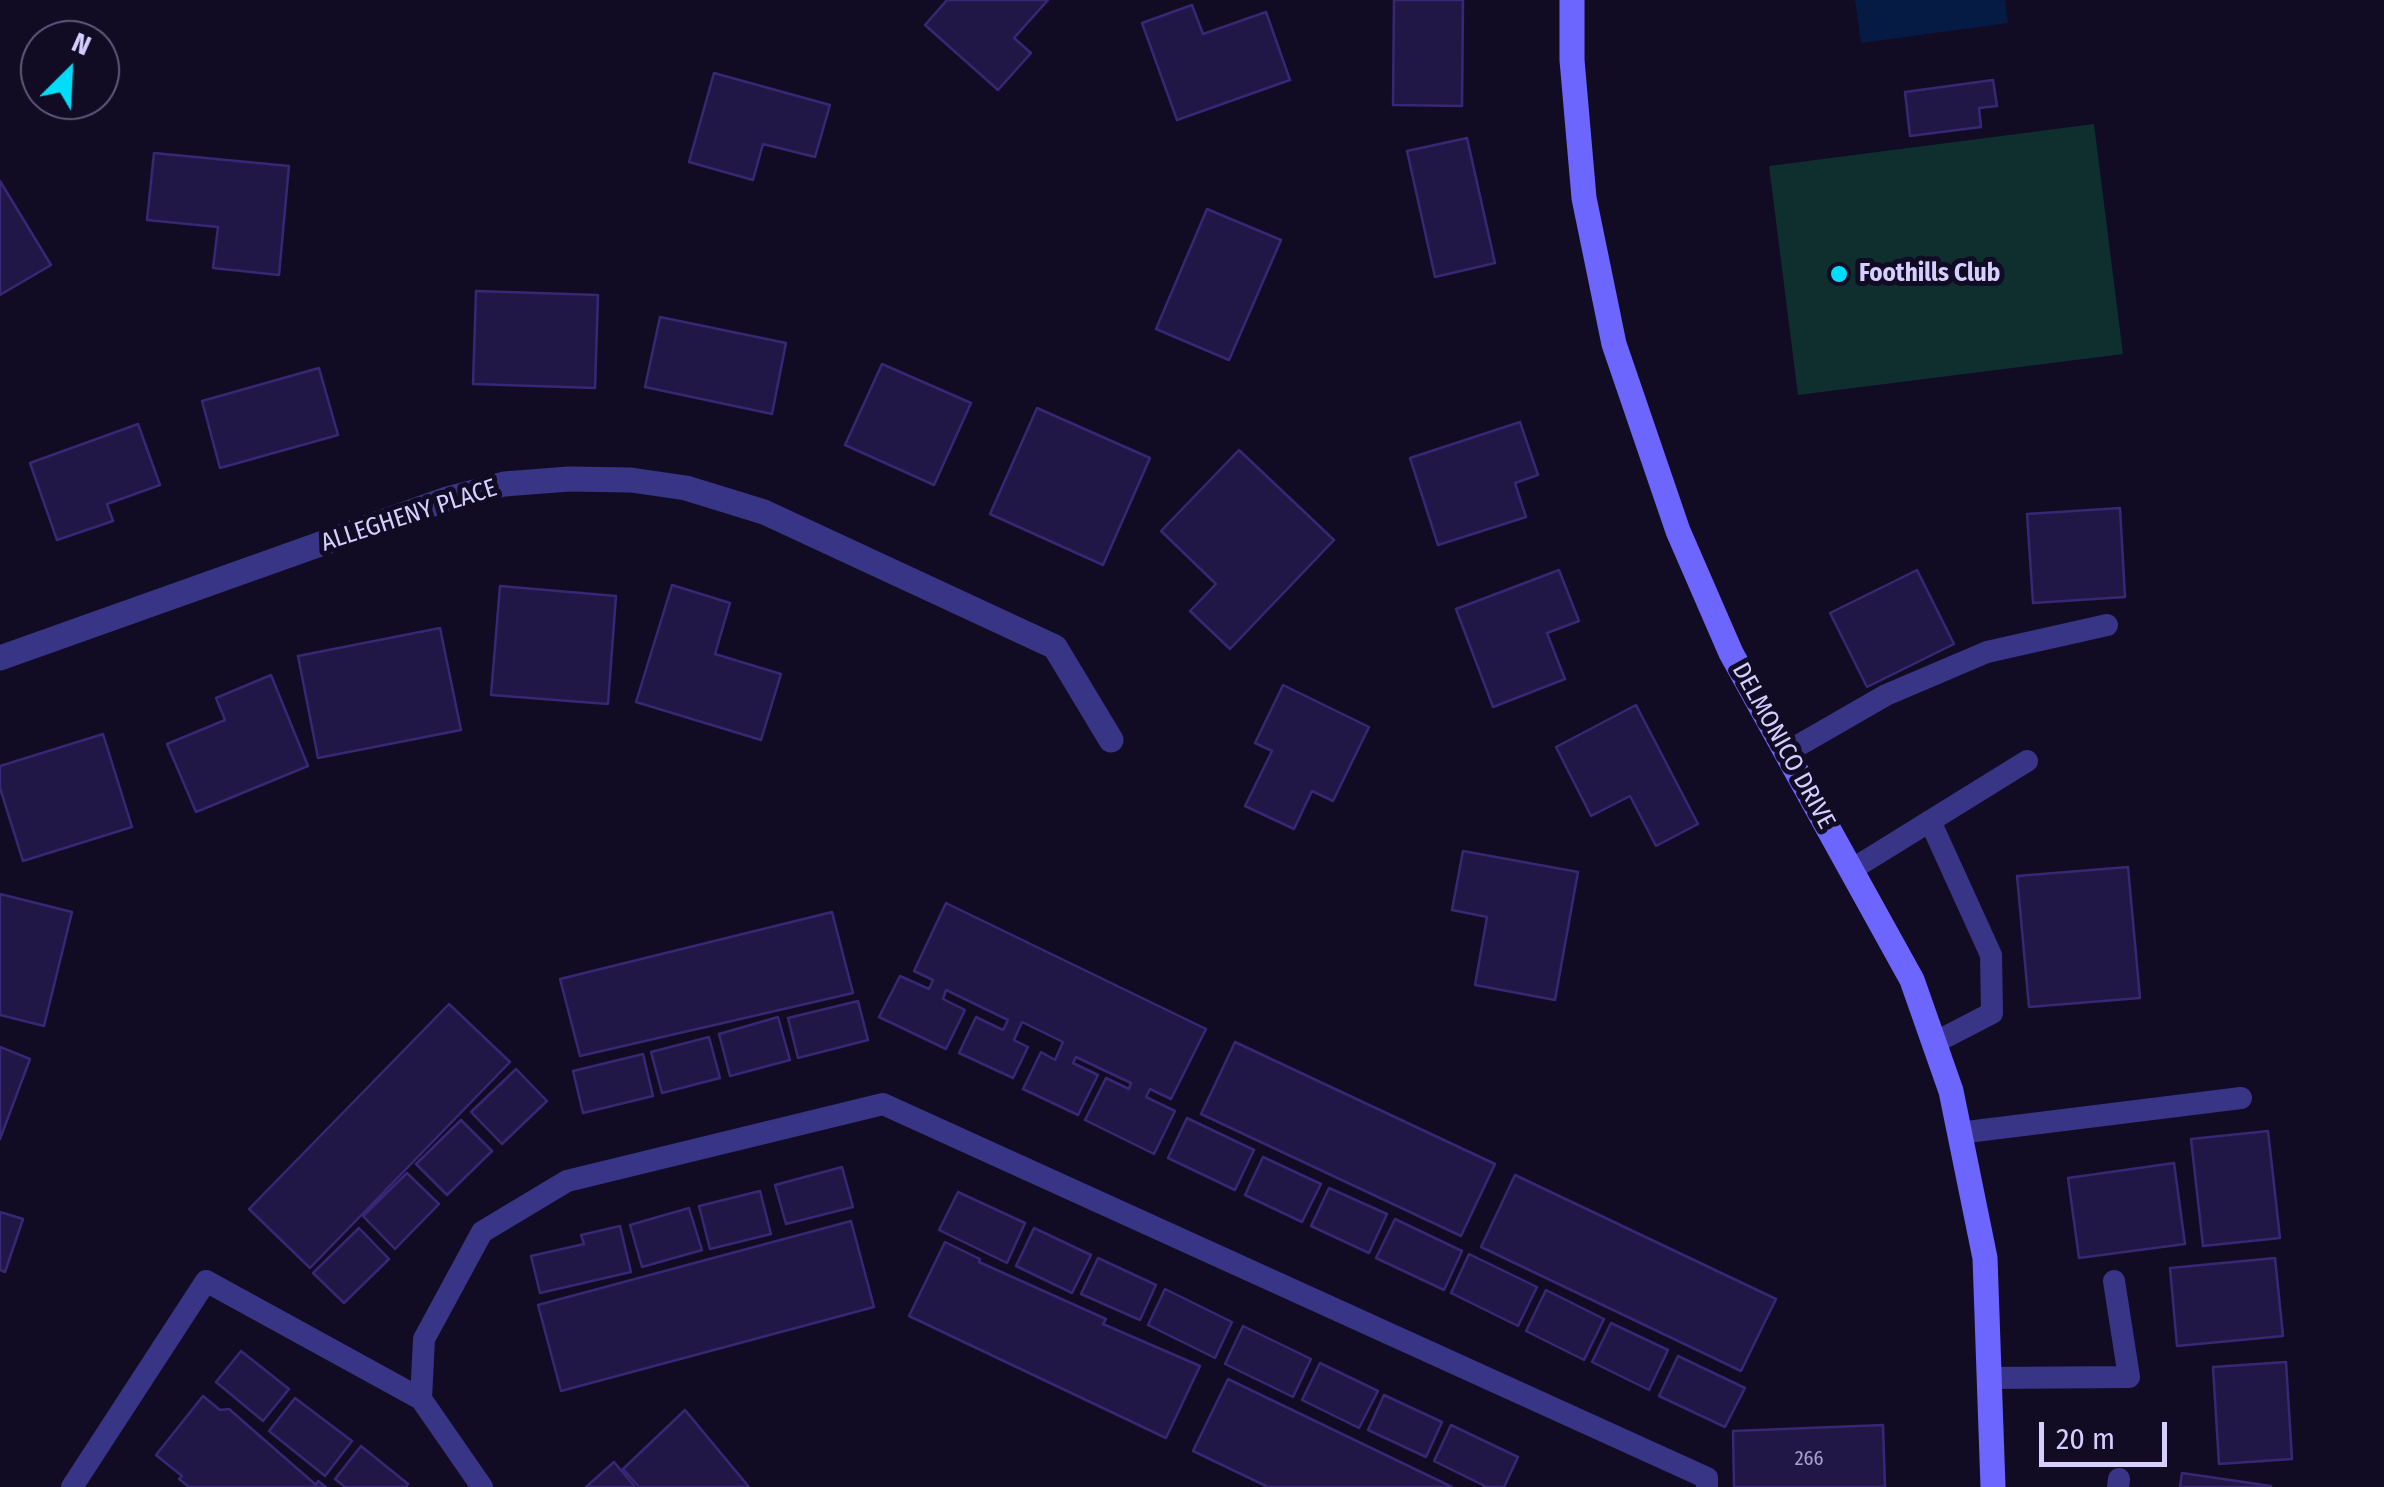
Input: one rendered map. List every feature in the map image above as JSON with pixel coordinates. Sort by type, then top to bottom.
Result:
[{"type":"street","name":"DELMONICO DRIVE","points":[[1572,0],[1572,60],[1584,198],[1614,344],[1678,531],[1732,652],[1912,980],[1950,1091],[1984,1258],[1994,1487]]},
{"type":"street","name":"ALLEGHENY PLACE","points":[[0,658],[447,499],[504,484],[631,480],[686,488],[764,512],[1055,647],[1110,740]]},
{"type":"lane","points":[[1786,752],[1886,695],[1987,652],[2107,625]]},
{"type":"lane","points":[[1851,870],[2027,761]]},
{"type":"lane","points":[[1930,821],[1991,954],[1992,1013],[1934,1043]]},
{"type":"lane","points":[[1959,1133],[2240,1098]]},
{"type":"lane","points":[[421,1399],[424,1339],[482,1232],[567,1181],[884,1104],[1707,1478],[1707,1487]]},
{"type":"lane","points":[[1989,1378],[2129,1377],[2114,1281]]},
{"type":"lane","points":[[72,1487],[206,1282],[421,1399],[482,1487]]},
{"type":"green space","points":[[2094,124],[2123,354],[1798,395],[1769,166]]},
{"type":"water","points":[[1855,0],[2005,0],[2008,23],[1861,43]]},
{"type":"building","points":[[947,0],[1048,0],[1014,38],[1031,53],[998,90],[925,25]]},
{"type":"building","points":[[1394,0],[1463,0],[1462,106],[1393,105]]},
{"type":"building","points":[[1192,5],[1203,34],[1266,12],[1290,80],[1177,120],[1142,23]]},
{"type":"building","points":[[714,73],[830,105],[815,157],[763,144],[753,180],[689,162]]},
{"type":"building","points":[[1993,80],[1997,106],[1979,108],[1981,127],[1910,136],[1905,92]]},
{"type":"building","points":[[1467,138],[1495,263],[1435,277],[1407,151]]},
{"type":"building","points":[[154,153],[289,166],[279,275],[213,268],[218,227],[147,220]]},
{"type":"building","points":[[0,181],[51,265],[0,295]]},
{"type":"building","points":[[1207,209],[1281,240],[1229,360],[1156,329]]},
{"type":"building","points":[[476,291],[598,295],[595,388],[473,384]]},
{"type":"building","points":[[660,317],[786,343],[772,414],[645,387]]},
{"type":"building","points":[[882,364],[971,403],[934,485],[845,445]]},
{"type":"building","points":[[319,368],[338,435],[220,468],[202,401]]},
{"type":"building","points":[[1037,408],[1150,458],[1103,565],[990,514]]},
{"type":"building","points":[[1520,422],[1538,475],[1515,483],[1526,517],[1438,545],[1410,458]]},
{"type":"building","points":[[138,424],[160,485],[107,504],[113,521],[57,540],[30,463]]},
{"type":"building","points":[[1239,450],[1334,540],[1230,649],[1190,611],[1216,584],[1161,531]]},
{"type":"building","points":[[2120,508],[2125,597],[2033,603],[2027,514]]},
{"type":"building","points":[[1559,570],[1579,621],[1547,633],[1565,679],[1493,707],[1456,609]]},
{"type":"building","points":[[1917,570],[1954,644],[1867,687],[1830,613]]},
{"type":"building","points":[[672,585],[730,603],[715,654],[781,674],[761,740],[636,702]]},
{"type":"building","points":[[500,586],[616,596],[608,704],[491,695]]},
{"type":"building","points":[[440,628],[461,730],[318,758],[298,656]]},
{"type":"building","points":[[271,675],[308,766],[196,812],[167,744],[225,720],[216,698]]},
{"type":"building","points":[[1283,685],[1369,727],[1333,801],[1312,791],[1294,829],[1245,806],[1272,751],[1255,743]]},
{"type":"building","points":[[1636,705],[1698,824],[1656,846],[1630,796],[1591,816],[1556,747]]},
{"type":"building","points":[[103,734],[132,827],[23,861],[0,788],[0,766]]},
{"type":"building","points":[[1463,851],[1578,872],[1555,1000],[1475,985],[1487,917],[1452,910]]},
{"type":"building","points":[[2128,867],[2140,998],[2029,1007],[2017,876]]},
{"type":"building","points":[[0,894],[72,912],[44,1026],[0,1015]]},
{"type":"building","points":[[946,903],[1206,1029],[1171,1099],[1150,1089],[1146,1097],[1175,1111],[1154,1154],[1085,1120],[1106,1078],[1129,1089],[1131,1083],[1076,1057],[1073,1063],[1098,1075],[1078,1115],[1023,1089],[1041,1052],[1055,1060],[1063,1042],[1022,1022],[1014,1040],[1028,1047],[1013,1078],[959,1053],[976,1017],[1003,1030],[1008,1020],[946,990],[943,999],[965,1010],[946,1049],[879,1017],[900,976],[929,989],[933,980],[914,971]]},
{"type":"building","points":[[832,912],[853,993],[580,1056],[560,979]]},
{"type":"building","points":[[858,1001],[868,1040],[798,1058],[788,1018]]},
{"type":"building","points":[[449,1004],[510,1062],[310,1268],[249,1209]]},
{"type":"building","points":[[778,1017],[790,1060],[730,1076],[719,1034]]},
{"type":"building","points":[[709,1037],[720,1078],[662,1093],[651,1052]]},
{"type":"building","points":[[1235,1042],[1495,1164],[1461,1236],[1201,1114]]},
{"type":"building","points":[[0,1047],[30,1059],[0,1139]]},
{"type":"building","points":[[643,1054],[653,1096],[583,1113],[573,1071]]},
{"type":"building","points":[[516,1069],[547,1101],[502,1144],[471,1112]]},
{"type":"building","points":[[1187,1118],[1254,1150],[1235,1190],[1168,1158]]},
{"type":"building","points":[[461,1120],[492,1151],[447,1195],[416,1164]]},
{"type":"building","points":[[2268,1131],[2280,1238],[2203,1246],[2191,1139]]},
{"type":"building","points":[[1263,1157],[1321,1184],[1302,1222],[1245,1195]]},
{"type":"building","points":[[2174,1163],[2185,1244],[2079,1258],[2068,1178]]},
{"type":"building","points":[[842,1167],[853,1207],[786,1224],[775,1185]]},
{"type":"building","points":[[407,1173],[439,1204],[395,1249],[363,1216]]},
{"type":"building","points":[[1515,1175],[1776,1299],[1741,1371],[1481,1247]]},
{"type":"building","points":[[1329,1188],[1387,1214],[1369,1253],[1311,1226]]},
{"type":"building","points":[[760,1191],[771,1234],[710,1249],[699,1206]]},
{"type":"building","points":[[958,1192],[1025,1223],[1007,1263],[939,1230]]},
{"type":"building","points":[[689,1208],[702,1250],[642,1267],[630,1225]]},
{"type":"building","points":[[0,1212],[23,1219],[5,1272],[0,1270]]},
{"type":"building","points":[[1395,1219],[1462,1251],[1444,1290],[1376,1258]]},
{"type":"building","points":[[851,1221],[874,1307],[561,1391],[538,1305]]},
{"type":"building","points":[[620,1226],[631,1272],[540,1293],[531,1256],[584,1244],[581,1235]]},
{"type":"building","points":[[359,1228],[389,1259],[344,1303],[313,1273]]},
{"type":"building","points":[[1034,1228],[1091,1255],[1072,1293],[1016,1266]]},
{"type":"building","points":[[945,1242],[980,1259],[979,1262],[1106,1319],[1103,1324],[1200,1366],[1166,1438],[909,1316]]},
{"type":"building","points":[[1469,1254],[1537,1287],[1518,1326],[1451,1293]]},
{"type":"building","points":[[1098,1258],[1156,1285],[1140,1320],[1081,1294]]},
{"type":"building","points":[[2275,1258],[2283,1336],[2177,1346],[2170,1268]]},
{"type":"building","points":[[1165,1289],[1232,1322],[1215,1358],[1148,1325]]},
{"type":"building","points":[[1546,1290],[1604,1319],[1584,1360],[1526,1331]]},
{"type":"building","points":[[1611,1323],[1668,1350],[1649,1390],[1592,1362]]},
{"type":"building","points":[[1243,1326],[1311,1359],[1293,1397],[1225,1364]]},
{"type":"building","points":[[241,1351],[289,1389],[263,1421],[216,1382]]},
{"type":"building","points":[[1678,1356],[1745,1388],[1725,1427],[1659,1396]]},
{"type":"building","points":[[2286,1362],[2292,1459],[2219,1464],[2213,1367]]},
{"type":"building","points":[[1320,1363],[1378,1391],[1359,1428],[1302,1400]]},
{"type":"building","points":[[1228,1379],[1452,1487],[1268,1487],[1193,1451]]},
{"type":"building","points":[[1384,1395],[1442,1422],[1426,1457],[1368,1430]]},
{"type":"building","points":[[203,1396],[220,1410],[229,1409],[316,1485],[318,1481],[326,1487],[189,1487],[179,1479],[182,1476],[156,1455]]},
{"type":"building","points":[[295,1398],[352,1441],[325,1476],[269,1431]]},
{"type":"building","points":[[685,1410],[749,1487],[639,1487],[623,1469]]},
{"type":"building","points":[[1451,1425],[1518,1457],[1504,1487],[1487,1487],[1434,1461]]},
{"type":"building","points":[[1883,1425],[1885,1487],[1734,1487],[1733,1431]]},
{"type":"building","points":[[361,1446],[408,1484],[406,1487],[345,1487],[335,1479]]},
{"type":"building","points":[[614,1462],[635,1487],[586,1487]]},
{"type":"building","points":[[2182,1473],[2271,1486],[2271,1487],[2180,1487]]},
{"type":"place","name":"Foothills Club","points":[[1839,274]]}]
